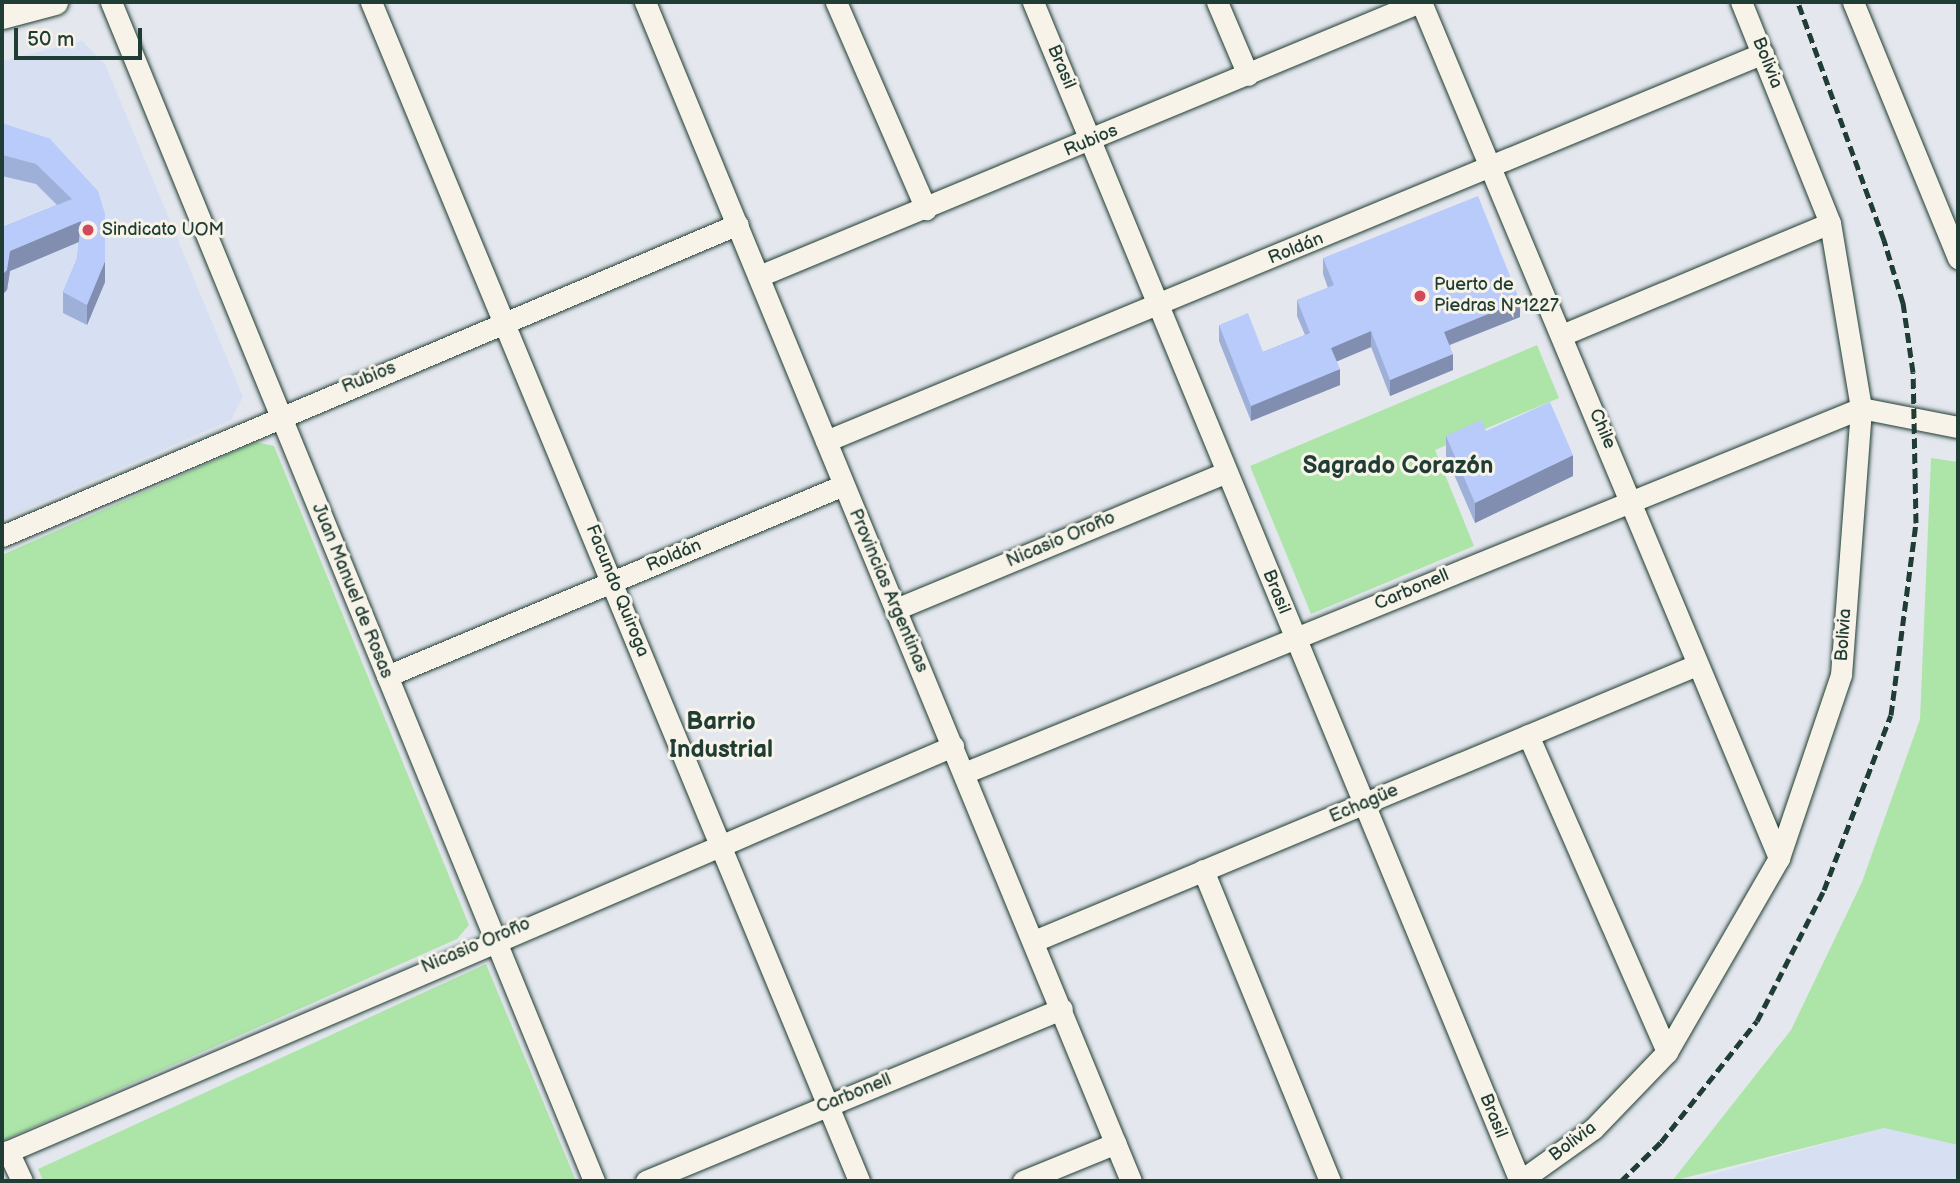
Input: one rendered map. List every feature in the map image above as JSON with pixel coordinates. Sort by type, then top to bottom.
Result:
[{"type":"main road","points":[[2,16],[55,2]]},
{"type":"street","name":"Juan Manuel de Rosas","points":[[111,2],[594,1181]]},
{"type":"street","name":"Facundo Quiroga","points":[[372,2],[859,1181]]},
{"type":"street","name":"Provincias Argentinas","points":[[645,2],[1131,1181]]},
{"type":"street","points":[[836,2],[926,209]]},
{"type":"street","name":"Brasil","points":[[1033,2],[1520,1181]]},
{"type":"street","points":[[1217,2],[1248,75]]},
{"type":"street","name":"Rubios","points":[[759,276],[1091,141],[1420,2]]},
{"type":"street","name":"Chile","points":[[1420,2],[1489,170],[1631,499],[1694,666],[1779,859]]},
{"type":"street","name":"Bolivia","points":[[1520,1181],[1593,1129],[1667,1052],[1779,859],[1841,676],[1861,408],[1830,223],[1741,2]]},
{"type":"street","points":[[1853,2],[1958,258]]},
{"type":"street","name":"Roldán","points":[[826,441],[1489,170],[1763,53]]},
{"type":"street","points":[[1562,335],[1830,223]]},
{"type":"street","name":"Rubios","points":[[2,536],[280,415],[738,224]]},
{"type":"street","points":[[1861,408],[1958,427]]},
{"type":"street","name":"Carbonell","points":[[964,773],[1631,499],[1861,408]]},
{"type":"street","name":"Nicasio Oroño","points":[[896,609],[1227,471]]},
{"type":"street","name":"Roldán","points":[[387,676],[844,485]]},
{"type":"street","name":"Echagüe","points":[[1034,941],[1694,666]]},
{"type":"street","points":[[1528,735],[1667,1052]]},
{"type":"street","name":"Nicasio Oroño","points":[[5,1152],[494,938],[953,746]]},
{"type":"street","points":[[1203,870],[1330,1181]]},
{"type":"street","name":"Carbonell","points":[[646,1181],[1062,1009]]},
{"type":"street","points":[[1023,1181],[1116,1143]]},
{"type":"street","points":[[5,1152],[22,1181]]},
{"type":"shaded area","name":"Sindicato UOM","points":[[82,41],[105,64],[243,397],[231,420],[2,519],[2,61]]},
{"type":"shaded area","points":[[1884,1128],[1958,1145],[1958,1181],[1687,1181]]},
{"type":"green space","points":[[1537,345],[1559,398],[1435,450],[1474,546],[1311,614],[1250,466]]},
{"type":"green space","points":[[256,442],[274,446],[469,925],[457,939],[2,1141],[2,555]]},
{"type":"green space","points":[[1931,458],[1958,462],[1958,1145],[1884,1128],[1672,1181],[1791,1030],[1862,882],[1920,719]]},
{"type":"green space","points":[[486,964],[576,1181],[43,1181],[38,1169]]},
{"type":"building","points":[[2,124],[50,139],[98,191],[105,214],[105,261],[87,305],[63,292],[77,259],[81,221],[10,251],[7,270],[2,275],[2,227],[72,199],[36,164],[2,155]]},
{"type":"building","name":"Puerto de Piedras Nº1227","points":[[1478,196],[1520,301],[1444,332],[1453,354],[1390,380],[1371,331],[1331,348],[1340,369],[1251,406],[1219,325],[1248,313],[1263,352],[1310,333],[1297,300],[1334,285],[1323,258]]},
{"type":"building","points":[[1550,402],[1573,455],[1475,503],[1446,436],[1481,420],[1486,431]]},
{"type":"railway","points":[[1621,1181],[1661,1142],[1757,1021],[1824,890],[1891,715],[1916,523],[1913,372],[1903,303],[1884,240],[1798,2]]},
{"type":"place","name":"Sindicato UOM","points":[[88,230]]},
{"type":"place","name":"Puerto de Piedras Nº1227","points":[[1420,296]]},
{"type":"district","name":"Sagrado Corazón","points":[[1398,466]]},
{"type":"district","name":"Barrio Industrial","points":[[721,736]]}]
